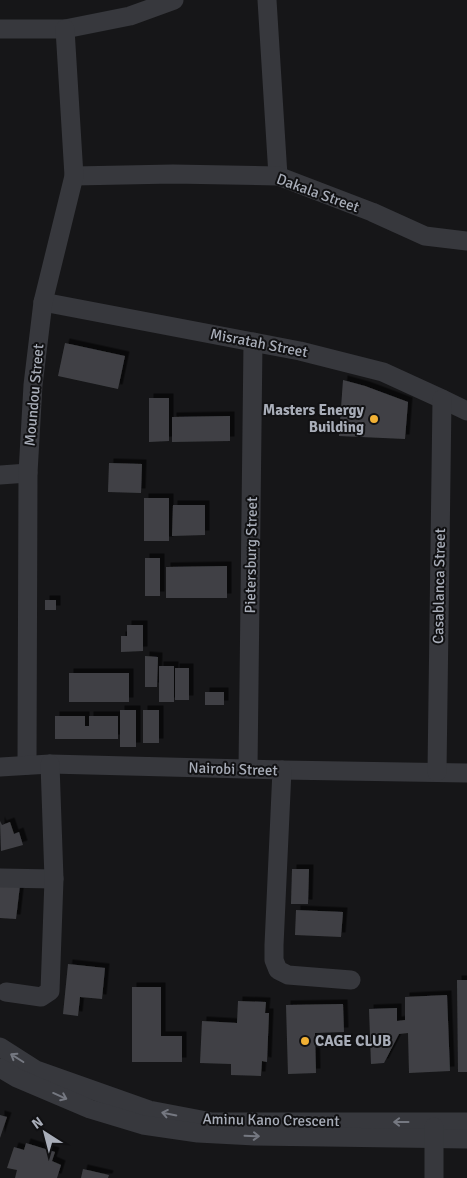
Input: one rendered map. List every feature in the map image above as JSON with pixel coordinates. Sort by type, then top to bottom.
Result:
[{"type":"street","points":[[0,29],[65,29],[130,16],[174,0]]},
{"type":"street","points":[[267,0],[278,176]]},
{"type":"street","name":"Moundou Street","points":[[27,765],[28,474],[33,385],[43,302],[74,176],[65,29]]},
{"type":"street","name":"Dakala Street","points":[[74,176],[174,174],[278,176],[372,212],[425,236],[467,240]]},
{"type":"street","name":"Misratah Street","points":[[43,302],[300,350],[384,372],[467,412]]},
{"type":"street","name":"Pietersburg Street","points":[[248,768],[253,342]]},
{"type":"street","name":"Casablanca Street","points":[[437,772],[442,399]]},
{"type":"street","points":[[0,475],[28,474]]},
{"type":"street","points":[[6,992],[41,998],[50,991],[54,879],[50,764]]},
{"type":"street","name":"Nairobi Street","points":[[0,767],[50,764],[467,773]]},
{"type":"street","points":[[282,770],[274,960],[278,970],[288,975],[351,980]]},
{"type":"street","points":[[0,878],[54,879]]},
{"type":"street","name":"Aminu Kano Crescent","points":[[0,1047],[36,1070],[149,1110],[212,1122],[434,1130],[467,1122]]},
{"type":"street","points":[[0,1068],[17,1078],[90,1110],[143,1125],[198,1133],[255,1136],[434,1130],[467,1139]]},
{"type":"street","points":[[434,1130],[434,1178]]},
{"type":"building","points":[[65,343],[125,356],[118,389],[58,376]]},
{"type":"building","name":"Masters Energy Building","points":[[343,380],[408,402],[405,439],[339,436]]},
{"type":"building","points":[[149,398],[169,398],[169,441],[149,442]]},
{"type":"building","points":[[230,416],[230,441],[172,442],[172,417]]},
{"type":"building","points":[[109,463],[142,464],[141,493],[108,492]]},
{"type":"building","points":[[144,498],[169,498],[169,541],[144,541]]},
{"type":"building","points":[[173,505],[205,505],[205,535],[172,536]]},
{"type":"building","points":[[145,558],[160,558],[160,596],[145,596]]},
{"type":"building","points":[[227,566],[227,598],[166,598],[166,567]]},
{"type":"building","points":[[45,600],[56,600],[56,610],[45,610]]},
{"type":"building","points":[[127,625],[143,625],[143,651],[121,652],[121,636],[127,636]]},
{"type":"building","points":[[145,656],[158,657],[157,687],[145,687]]},
{"type":"building","points":[[159,666],[174,666],[174,702],[159,702]]},
{"type":"building","points":[[175,668],[189,668],[189,700],[175,700]]},
{"type":"building","points":[[69,673],[129,673],[129,702],[69,702]]},
{"type":"building","points":[[205,692],[224,692],[224,705],[205,705]]},
{"type":"building","points":[[120,710],[136,710],[136,747],[120,747]]},
{"type":"building","points":[[143,710],[159,710],[159,743],[143,743]]},
{"type":"building","points":[[55,716],[85,716],[85,726],[89,726],[89,716],[118,716],[118,739],[55,739]]},
{"type":"building","points":[[0,821],[2,825],[10,822],[14,834],[19,832],[23,845],[1,851]]},
{"type":"building","points":[[292,869],[309,869],[308,904],[291,904]]},
{"type":"building","points":[[0,883],[20,885],[16,919],[0,918]]},
{"type":"building","points":[[296,910],[343,912],[341,937],[295,935]]},
{"type":"building","points":[[68,964],[105,968],[102,999],[80,997],[78,1016],[63,1014]]},
{"type":"building","points":[[457,980],[467,980],[467,1072],[458,1072]]},
{"type":"building","points":[[132,987],[161,987],[161,1036],[182,1036],[182,1062],[132,1062]]},
{"type":"building","points":[[447,995],[450,1071],[409,1073],[408,1033],[399,1034],[384,1063],[371,1064],[369,1009],[397,1008],[397,1021],[405,1020],[405,997]]},
{"type":"building","points":[[238,1001],[266,1002],[265,1013],[269,1013],[267,1062],[262,1061],[261,1076],[231,1075],[231,1064],[200,1063],[202,1021],[237,1023]]},
{"type":"building","points":[[343,1004],[344,1032],[315,1033],[316,1073],[288,1074],[286,1005]]},
{"type":"building","points":[[0,1115],[7,1117],[0,1138]]},
{"type":"building","points":[[26,1143],[55,1152],[52,1161],[61,1165],[57,1178],[15,1178],[17,1170],[7,1168],[14,1147],[24,1150]]},
{"type":"building","points":[[83,1169],[109,1175],[108,1178],[81,1178]]},
{"type":"place","name":"Masters Energy Building","points":[[374,419]]},
{"type":"place","name":"CAGE CLUB","points":[[305,1041]]}]
